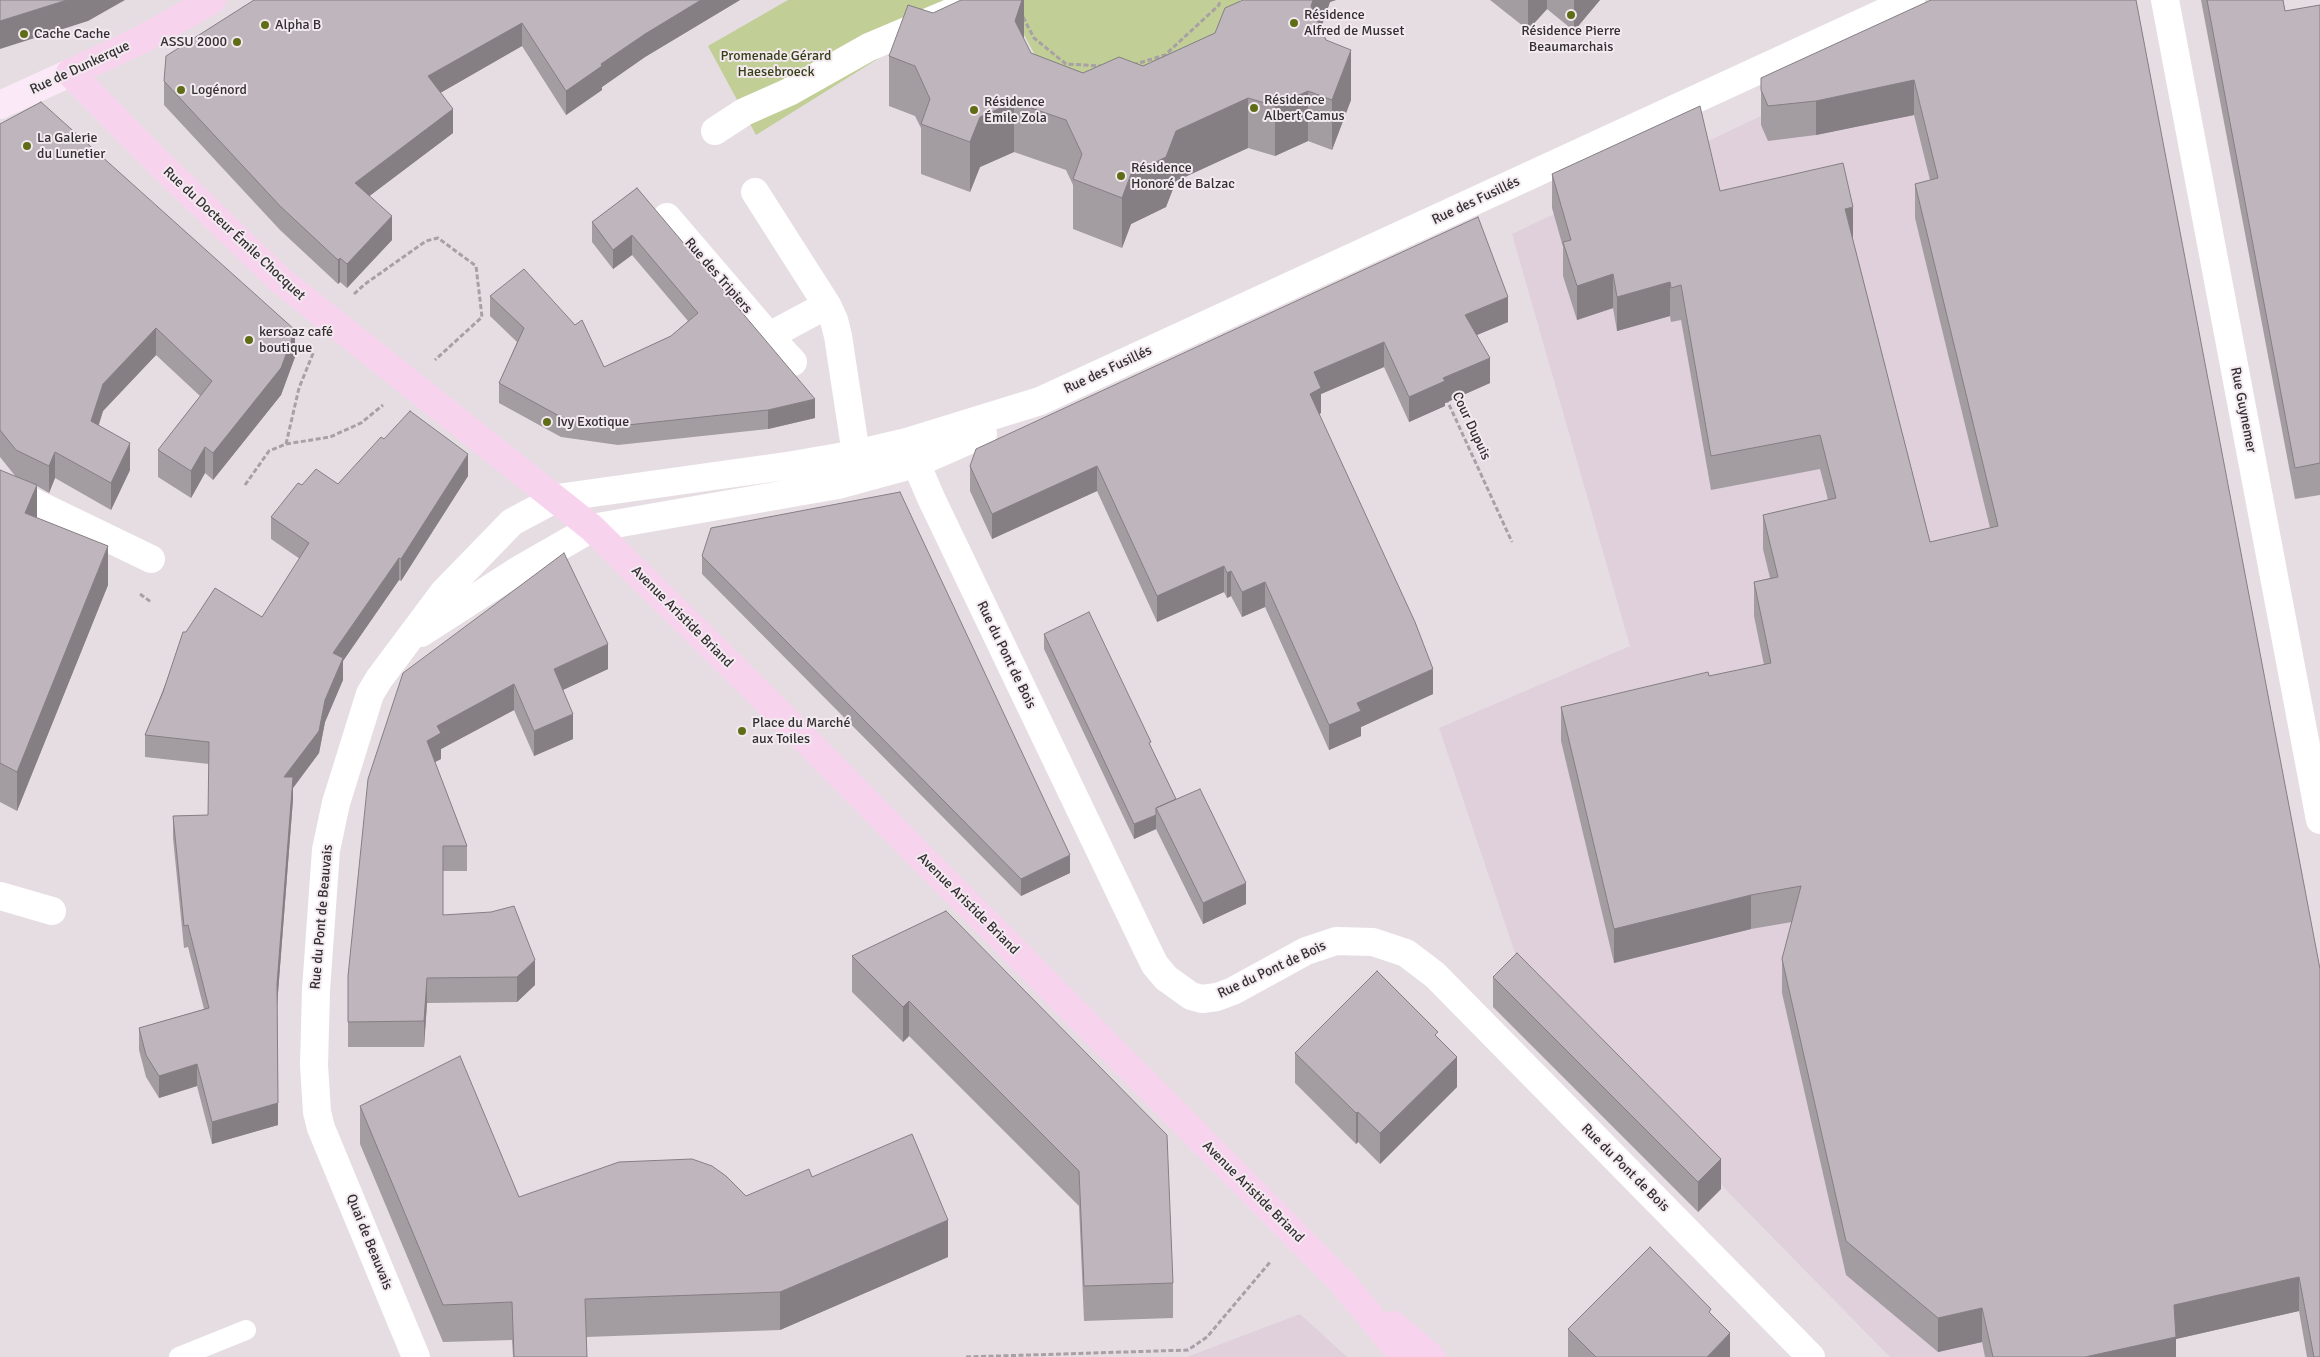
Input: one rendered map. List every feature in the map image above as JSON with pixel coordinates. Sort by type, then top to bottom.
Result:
[{"type":"main road","name":"Rue de Dunkerque","points":[[0,105],[141,40],[212,0]]},
{"type":"main road","name":"Rue du Docteur Émile Chocquet","points":[[70,72],[203,207],[279,279],[409,384]]},
{"type":"main road","points":[[409,384],[557,498],[592,528]]},
{"type":"main road","name":"Avenue Aristide Briand","points":[[592,528],[781,715],[1342,1282],[1404,1357]]},
{"type":"main road","name":"Avenue Aristide Briand","points":[[1342,1282],[1431,1357]]},
{"type":"street","points":[[715,131],[744,112],[789,92],[869,47],[980,0]]},
{"type":"street","name":"Rue des Fusillés","points":[[859,467],[911,453],[1040,401],[1910,0]]},
{"type":"street","name":"Rue Guynemer","points":[[2165,0],[2320,820]]},
{"type":"street","points":[[755,192],[827,305],[838,336],[859,467]]},
{"type":"street","name":"Rue des Tripiers","points":[[667,217],[793,362]]},
{"type":"street","points":[[769,336],[827,305]]},
{"type":"street","name":"Rue du Pont de Bois","points":[[911,453],[1152,958],[1166,978],[1191,996],[1202,999],[1216,997],[1233,991],[1306,951],[1336,941],[1373,942],[1406,953],[1435,974],[1811,1357]]},
{"type":"street","points":[[405,644],[444,592],[512,522],[557,498],[793,465],[859,467]]},
{"type":"street","points":[[405,644],[532,562],[592,528],[823,488],[859,467]]},
{"type":"street","points":[[0,486],[151,559]]},
{"type":"street","name":"Rue du Pont de Beauvais","points":[[321,1128],[316,1098],[314,1056],[316,990],[326,850],[336,803],[364,710],[379,680],[405,644]]},
{"type":"street","points":[[0,896],[52,911]]},
{"type":"street","name":"Quai de Beauvais","points":[[321,1128],[416,1357]]},
{"type":"lane","points":[[179,1357],[246,1330]]},
{"type":"path","points":[[1125,68],[1165,55],[1219,5],[1220,0]]},
{"type":"path","points":[[1022,15],[1034,38],[1066,64],[1105,66]]},
{"type":"path","points":[[1165,55],[1169,63]]},
{"type":"path","points":[[1064,72],[1066,64]]},
{"type":"path","points":[[245,485],[269,451],[286,444],[330,437],[361,423],[409,384],[482,316],[476,266],[438,238],[426,241],[365,284],[328,320],[299,388],[286,444]]},
{"type":"path","name":"Cour Dupuis","points":[[1444,394],[1512,542]]},
{"type":"path","points":[[966,1357],[1188,1350],[1206,1337],[1294,1233]]},
{"type":"shaded area","points":[[1993,6],[2174,1339],[2174,1357],[1890,1357],[1731,1195],[1518,962],[1439,728],[1630,646],[1512,234]]},
{"type":"shaded area","points":[[1300,1314],[1347,1357],[1187,1357]]},
{"type":"green space","name":"Promenade Gérard Haesebroeck","points":[[788,0],[1240,0],[1239,27],[1071,100],[1035,55],[1007,3],[892,50],[756,135],[708,46]]},
{"type":"building","points":[[0,0],[67,0],[0,21]]},
{"type":"building","points":[[254,0],[701,0],[645,34],[566,91],[522,23],[428,76],[453,109],[355,183],[392,216],[347,264],[340,258],[338,260],[280,206],[164,81],[166,56]]},
{"type":"building","points":[[961,0],[1022,0],[1015,21],[1031,53],[1083,73],[1119,57],[1143,66],[1215,33],[1225,8],[1243,0],[1313,0],[1311,6],[1326,40],[1351,50],[1332,100],[1308,91],[1275,106],[1248,98],[1176,131],[1166,157],[1131,174],[1122,198],[1073,179],[1082,154],[1066,120],[1014,102],[980,117],[970,142],[921,124],[930,99],[915,66],[889,56],[908,5],[933,13]]},
{"type":"building","points":[[1931,0],[2136,0],[2320,969],[2320,1357],[2314,1357],[2299,1277],[2174,1305],[2176,1337],[2085,1357],[1993,1357],[1982,1308],[1938,1318],[1846,1241],[1782,959],[1801,886],[1751,895],[1614,929],[1561,707],[1708,672],[1709,676],[1771,663],[1754,582],[1778,577],[1763,515],[1836,498],[1820,435],[1711,456],[1681,285],[1671,288],[1670,282],[1617,297],[1613,274],[1577,286],[1563,242],[1571,240],[1552,174],[1700,106],[1720,191],[1843,163],[1853,207],[1845,209],[1930,542],[1998,526],[1915,184],[1938,178],[1914,80],[1816,101],[1768,106],[1761,90],[1761,78]]},
{"type":"building","points":[[2207,0],[2283,0],[2285,11],[2320,5],[2320,463],[2295,468]]},
{"type":"building","points":[[41,102],[295,330],[281,368],[213,453],[205,447],[191,471],[158,450],[212,381],[156,328],[103,384],[91,421],[130,443],[111,483],[55,452],[49,466],[16,450],[0,430],[0,124]]},
{"type":"building","points":[[637,188],[815,399],[768,410],[618,426],[561,417],[499,383],[524,328],[490,296],[524,269],[575,325],[582,320],[604,367],[671,336],[698,313],[632,235],[613,250],[592,222]]},
{"type":"building","points":[[1478,217],[1508,297],[1465,315],[1490,358],[1443,378],[1445,381],[1409,397],[1384,342],[1314,372],[1321,388],[1310,394],[1415,622],[1433,669],[1357,703],[1361,711],[1329,725],[1265,582],[1242,592],[1231,571],[1227,573],[1224,566],[1157,596],[1097,466],[992,514],[970,466],[976,449]]},
{"type":"building","points":[[410,411],[468,454],[401,559],[399,558],[333,653],[343,658],[325,700],[319,731],[284,777],[293,777],[277,984],[278,1103],[212,1122],[197,1064],[159,1076],[146,1055],[139,1028],[209,1008],[188,925],[184,926],[173,816],[208,815],[209,742],[145,735],[163,692],[183,632],[186,632],[215,588],[262,617],[309,543],[271,517],[298,483],[302,485],[316,469],[338,484],[381,437],[384,439]]},
{"type":"building","points":[[0,470],[37,485],[25,513],[108,546],[17,772],[0,763]]},
{"type":"building","points":[[900,492],[1070,855],[1021,879],[702,556],[711,528]]},
{"type":"building","points":[[564,553],[608,644],[554,669],[573,714],[534,731],[514,684],[437,726],[441,733],[427,741],[467,846],[443,846],[443,915],[491,912],[514,906],[535,960],[517,977],[427,978],[424,1021],[348,1022],[348,976],[368,779],[403,673]]},
{"type":"building","points":[[1089,612],[1176,799],[1156,808],[1156,815],[1134,824],[1044,634]]},
{"type":"building","points":[[1200,789],[1246,883],[1203,903],[1156,808]]},
{"type":"building","points":[[946,911],[1167,1135],[1173,1283],[1084,1286],[1079,1171],[909,1001],[903,1007],[852,956]]},
{"type":"building","points":[[1517,953],[1721,1159],[1698,1182],[1493,977]]},
{"type":"building","points":[[1377,971],[1438,1032],[1435,1035],[1457,1057],[1380,1133],[1358,1112],[1356,1113],[1295,1053]]},
{"type":"building","points":[[460,1056],[519,1197],[619,1162],[692,1159],[712,1166],[726,1176],[746,1196],[809,1169],[812,1177],[912,1134],[948,1220],[780,1292],[585,1299],[587,1357],[514,1357],[512,1302],[443,1305],[360,1106]]},
{"type":"building","points":[[1650,1247],[1711,1309],[1709,1312],[1730,1333],[1707,1357],[1596,1357],[1568,1329]]},
{"type":"place","name":"Résidence Pierre Beaumarchais","points":[[1571,15]]},
{"type":"place","name":"Résidence Alfred de Musset","points":[[1294,23]]},
{"type":"place","name":"Alpha B","points":[[265,25]]},
{"type":"place","name":"Cache Cache","points":[[24,34]]},
{"type":"place","name":"ASSU 2000","points":[[237,42]]},
{"type":"place","name":"Logénord","points":[[181,90]]},
{"type":"place","name":"Résidence Albert Camus","points":[[1254,108]]},
{"type":"place","name":"Résidence Émile Zola","points":[[974,110]]},
{"type":"place","name":"La Galerie du Lunetier","points":[[27,146]]},
{"type":"place","name":"Résidence Honoré de Balzac","points":[[1121,176]]},
{"type":"place","name":"kersoaz café boutique","points":[[249,340]]},
{"type":"place","name":"Ivy Exotique","points":[[547,422]]},
{"type":"place","name":"Place du Marché aux Toiles","points":[[742,731]]}]
